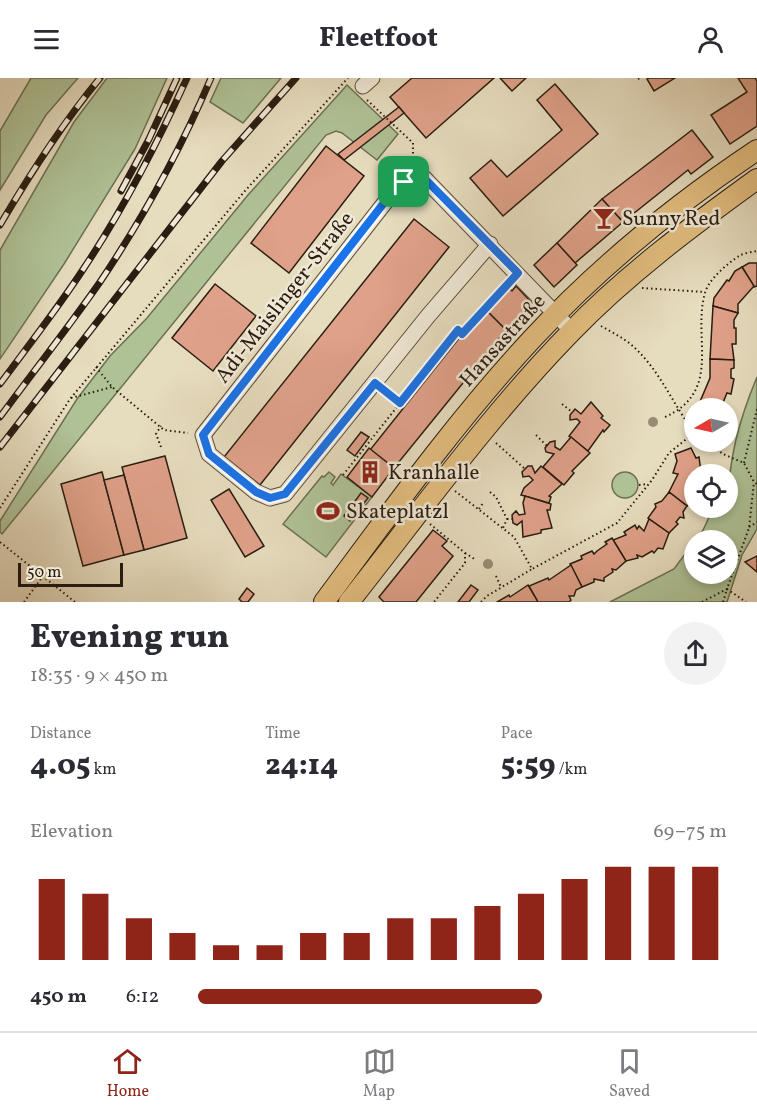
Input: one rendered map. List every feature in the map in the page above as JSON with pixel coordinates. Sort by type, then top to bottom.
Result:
[{"type":"main road","name":"Hansastraße","points":[[324,602],[402,498],[508,365],[556,313],[639,239],[757,150]]},
{"type":"main road","points":[[350,602],[473,444],[572,331],[662,250],[757,179]]},
{"type":"lane","points":[[414,177],[424,178],[572,331]]},
{"type":"lane","name":"Adi-Maislinger-Straße","points":[[203,435],[394,190],[414,177]]},
{"type":"lane","points":[[203,435],[209,454],[263,496],[278,497],[285,494],[428,316],[490,244]]},
{"type":"path","points":[[0,508],[70,399],[244,192],[348,78]]},
{"type":"path","points":[[366,86],[413,143],[414,177]]},
{"type":"path","points":[[665,417],[685,407],[698,384],[703,352],[705,292],[715,277],[740,255],[757,251]]},
{"type":"path","points":[[343,475],[458,330],[462,334],[518,273]]},
{"type":"path","points":[[639,288],[705,292]]},
{"type":"path","points":[[590,313],[600,325],[624,339],[637,350],[660,378],[684,419]]},
{"type":"path","points":[[96,367],[112,387],[165,430],[203,435]]},
{"type":"path","points":[[375,383],[400,403]]},
{"type":"path","points":[[70,399],[112,387]]},
{"type":"path","points":[[562,404],[572,412]]},
{"type":"path","points":[[744,464],[757,410]]},
{"type":"path","points":[[161,426],[156,434],[161,447]]},
{"type":"path","points":[[536,435],[548,446]]},
{"type":"path","points":[[494,441],[525,469]]},
{"type":"path","points":[[481,602],[501,587],[617,523],[649,484],[669,453],[684,441]]},
{"type":"path","points":[[720,452],[744,464],[755,483],[749,528],[723,602]]},
{"type":"path","points":[[639,485],[649,484]]},
{"type":"path","points":[[455,491],[514,537],[532,569]]},
{"type":"path","points":[[490,492],[496,497],[507,519],[503,529]]},
{"type":"path","points":[[479,509],[483,503]]},
{"type":"path","points":[[507,519],[513,519]]},
{"type":"path","points":[[749,528],[757,522]]},
{"type":"path","points":[[430,524],[476,560]]},
{"type":"path","points":[[0,542],[75,602]]},
{"type":"path","points":[[434,602],[465,563],[465,553]]},
{"type":"path","points":[[24,602],[43,576]]},
{"type":"path","points":[[496,576],[501,587]]},
{"type":"path","points":[[702,602],[727,589]]},
{"type":"path","points":[[727,589],[746,602]]},
{"type":"green space","points":[[31,78],[78,78],[46,115],[0,190],[0,131]]},
{"type":"green space","points":[[107,78],[167,78],[135,149],[64,264],[0,359],[0,250],[74,122]]},
{"type":"green space","points":[[221,78],[281,78],[243,123],[210,102]]},
{"type":"green space","points":[[347,85],[398,134],[377,160],[342,133],[336,131],[326,135],[2,534],[0,521],[77,399],[110,356],[147,318],[248,195]]},
{"type":"green space","points":[[757,377],[757,529],[742,555],[738,568],[738,530],[703,530],[709,518],[738,518],[738,464],[731,464],[733,452],[738,452],[738,433]]},
{"type":"green space","name":"Skateplatzl","points":[[329,472],[335,477],[331,483],[333,485],[341,474],[372,497],[326,557],[283,524],[322,476],[324,477]]},
{"type":"green space","points":[[625,472],[634,476],[638,485],[634,494],[625,498],[616,494],[612,485],[616,476]]},
{"type":"green space","points":[[684,556],[684,584],[733,584],[727,602],[610,602],[674,569]]},
{"type":"building","points":[[412,78],[494,78],[426,138],[390,97]]},
{"type":"building","points":[[500,78],[526,78],[512,91]]},
{"type":"building","points":[[675,78],[654,91],[647,79]]},
{"type":"building","points":[[738,78],[755,78],[757,81],[757,126],[730,144],[711,115],[747,92]]},
{"type":"building","points":[[555,84],[598,134],[503,216],[470,178],[491,160],[507,177],[562,130],[537,100]]},
{"type":"building","points":[[399,107],[404,113],[344,160],[338,154]]},
{"type":"building","points":[[692,130],[713,157],[691,174],[688,170],[623,222],[602,199]]},
{"type":"building","points":[[326,146],[364,176],[289,273],[251,243]]},
{"type":"building","points":[[602,199],[623,222],[575,263],[557,243]]},
{"type":"building","points":[[414,219],[449,247],[260,485],[224,457]]},
{"type":"building","points":[[557,243],[577,265],[554,287],[534,265]]},
{"type":"building","points":[[749,263],[757,263],[757,286],[754,287],[742,267]]},
{"type":"building","points":[[742,267],[754,286],[738,304],[738,313],[713,306],[714,298],[727,280],[729,281],[735,271]]},
{"type":"building","points":[[215,284],[256,316],[213,371],[172,338]]},
{"type":"building","points":[[516,286],[532,303],[528,307],[531,310],[509,333],[487,311],[509,288],[512,291]]},
{"type":"building","points":[[713,306],[738,313],[734,320],[736,344],[732,344],[734,360],[710,359]]},
{"type":"building","points":[[487,311],[506,330],[394,468],[370,450],[460,337],[463,339]]},
{"type":"building","points":[[710,359],[734,360],[734,368],[731,369],[731,378],[734,379],[731,394],[727,393],[725,398],[702,398],[710,378]]},
{"type":"building","points":[[591,402],[603,416],[601,418],[610,425],[604,432],[603,430],[588,451],[569,436],[580,422],[577,419],[570,420],[570,415],[575,409],[581,414]]},
{"type":"building","points":[[361,432],[369,437],[355,456],[347,450]]},
{"type":"building","points":[[571,437],[590,453],[572,471],[574,473],[564,485],[543,467],[554,454],[546,452],[545,448],[550,442],[555,441],[555,447],[560,450]]},
{"type":"building","name":"Kranhalle","points":[[369,448],[394,468],[372,497],[347,477]]},
{"type":"building","points":[[684,451],[693,452],[696,458],[699,457],[700,464],[684,464],[684,504],[669,492],[678,474],[673,473],[677,461],[675,454]]},
{"type":"building","points":[[165,456],[187,538],[144,550],[122,467]]},
{"type":"building","points":[[528,466],[532,466],[535,473],[541,466],[562,484],[549,496],[551,497],[549,503],[521,495],[524,488],[533,480],[529,476],[523,477],[522,472]]},
{"type":"building","points":[[102,472],[124,555],[83,566],[61,484]]},
{"type":"building","points":[[124,475],[144,550],[124,555],[104,480]]},
{"type":"building","points":[[229,489],[264,546],[245,557],[211,500]]},
{"type":"building","points":[[669,492],[684,504],[684,518],[680,517],[676,522],[678,524],[669,533],[648,518],[656,507],[655,504],[662,501]]},
{"type":"building","points":[[361,493],[368,498],[350,521],[344,516]]},
{"type":"building","points":[[525,496],[551,504],[550,510],[547,510],[552,528],[523,537],[522,521],[517,525],[513,523],[512,515],[516,511],[519,515],[525,514],[523,503]]},
{"type":"building","points":[[649,519],[669,533],[663,549],[658,548],[654,553],[652,551],[642,557],[637,555],[638,558],[626,561],[613,540],[626,535],[624,532],[635,525],[637,529],[639,526],[644,531]]},
{"type":"building","points":[[433,530],[447,541],[442,546],[453,556],[416,602],[384,602],[379,597]]},
{"type":"building","points":[[612,538],[626,561],[616,570],[612,569],[613,572],[604,578],[604,581],[594,579],[594,582],[582,587],[570,564],[582,559],[581,556],[592,551],[594,554]]},
{"type":"building","points":[[757,556],[757,572],[745,562]]},
{"type":"building","points":[[571,565],[582,587],[576,590],[574,596],[569,596],[571,600],[569,602],[538,602],[529,586],[548,578],[549,580]]},
{"type":"building","points":[[471,585],[478,590],[469,602],[458,602]]},
{"type":"building","points":[[528,585],[538,602],[497,602],[509,595],[510,597]]},
{"type":"building","points":[[247,588],[254,594],[248,602],[242,602],[239,599]]},
{"type":"railway","points":[[0,225],[47,150],[100,78]]},
{"type":"railway","points":[[121,191],[149,139],[177,78]]},
{"type":"railway","points":[[0,384],[64,298],[99,245],[139,175],[187,78]]},
{"type":"railway","points":[[0,417],[88,299],[131,233],[174,157],[211,78]]},
{"type":"railway","points":[[0,447],[222,161],[296,78]]},
{"type":"place","name":"Sunny Red","points":[[604,218]]},
{"type":"place","name":"Kranhalle","points":[[370,472]]},
{"type":"place","name":"Skateplatzl","points":[[328,511]]},
{"type":"route","points":[[414,177],[424,178],[518,273],[462,334],[458,330],[400,403],[375,383],[285,494],[270,498],[263,496],[209,454],[204,445],[203,435],[394,190],[404,182],[414,177]]}]
